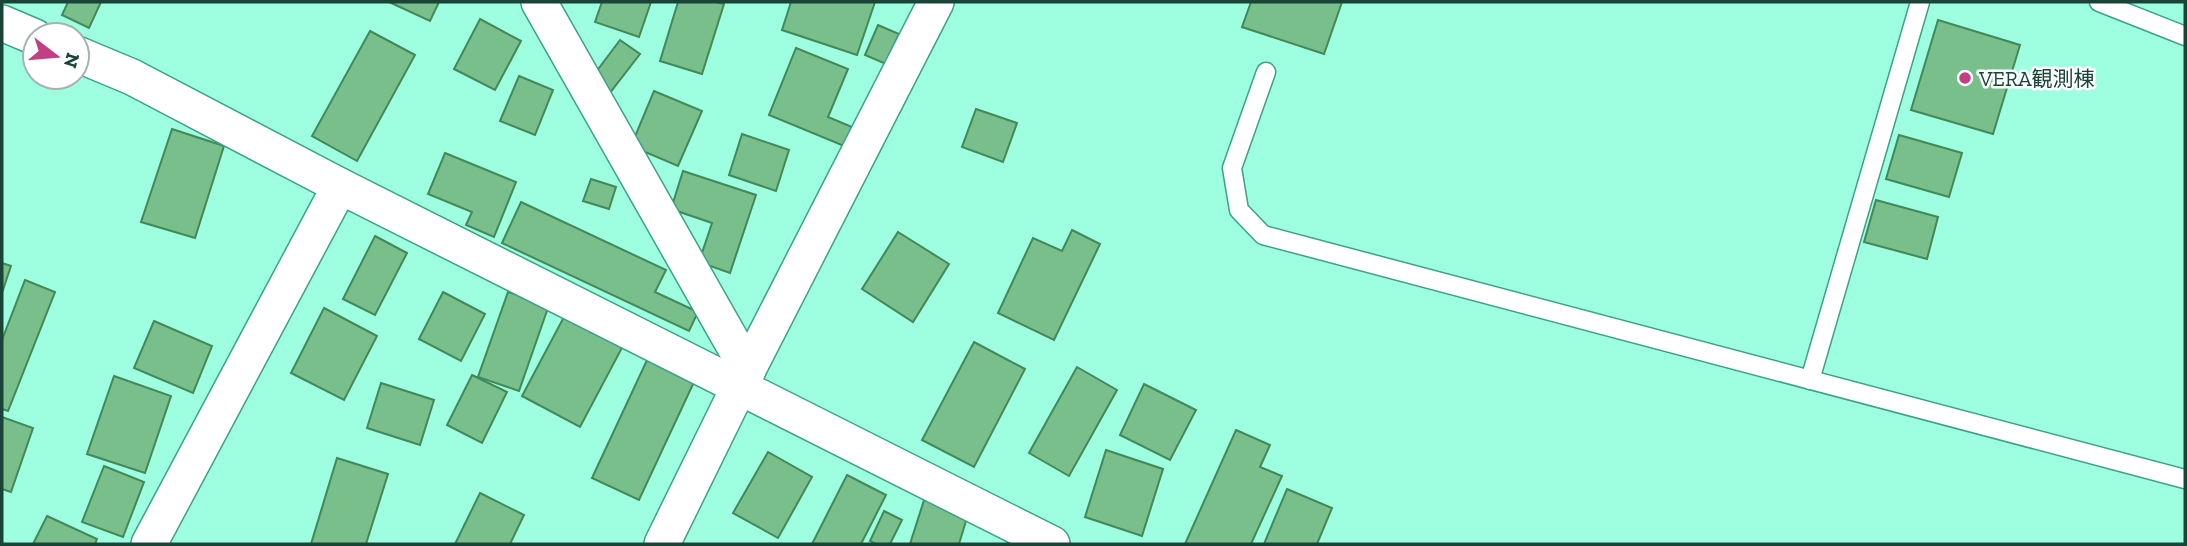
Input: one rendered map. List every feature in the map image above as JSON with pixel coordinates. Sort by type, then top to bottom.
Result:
[{"type":"street","points":[[539,2],[743,378]]},
{"type":"street","points":[[662,544],[743,378],[936,2]]},
{"type":"street","points":[[2,23],[21,31]]},
{"type":"street","points":[[91,60],[132,77],[340,186],[743,378],[1052,544]]},
{"type":"street","points":[[149,544],[340,186]]},
{"type":"lane","points":[[1810,380],[1920,2]]},
{"type":"lane","points":[[2099,2],[2185,36]]},
{"type":"lane","points":[[1266,72],[1232,168],[1238,210],[1263,235],[2185,479]]},
{"type":"building","points":[[68,2],[101,2],[91,24],[91,21],[74,21],[62,15]]},
{"type":"building","points":[[389,2],[439,2],[430,21]]},
{"type":"building","points":[[602,2],[651,2],[639,37],[595,22]]},
{"type":"building","points":[[678,2],[724,4],[702,74],[660,61]]},
{"type":"building","points":[[791,2],[875,2],[857,55],[782,30]]},
{"type":"building","points":[[1251,2],[1342,2],[1324,54],[1242,27]]},
{"type":"building","points":[[480,19],[521,41],[495,90],[454,69]]},
{"type":"building","name":"VERA観測棟","points":[[1938,20],[2020,45],[1993,134],[1911,110]]},
{"type":"building","points":[[878,25],[899,34],[886,64],[865,55]]},
{"type":"building","points":[[370,31],[415,55],[357,161],[312,136]]},
{"type":"building","points":[[620,40],[640,54],[609,94],[590,80]]},
{"type":"building","points":[[796,48],[848,69],[828,117],[852,127],[844,146],[769,115]]},
{"type":"building","points":[[519,76],[553,90],[535,135],[500,121]]},
{"type":"building","points":[[654,91],[702,111],[678,166],[631,146]]},
{"type":"building","points":[[976,109],[1017,123],[1003,162],[962,147]]},
{"type":"building","points":[[172,129],[224,146],[195,238],[141,222]]},
{"type":"building","points":[[742,134],[789,150],[776,191],[729,175]]},
{"type":"building","points":[[1899,135],[1962,153],[1949,197],[1886,179]]},
{"type":"building","points":[[445,153],[516,182],[494,237],[466,225],[472,212],[428,194]]},
{"type":"building","points":[[683,171],[756,195],[730,273],[699,262],[712,223],[671,209]]},
{"type":"building","points":[[591,179],[616,187],[609,209],[583,201]]},
{"type":"building","points":[[1876,200],[1938,217],[1927,259],[1864,242]]},
{"type":"building","points":[[521,202],[666,270],[655,292],[698,312],[689,331],[502,243]]},
{"type":"building","points":[[1072,230],[1100,244],[1054,340],[998,313],[1033,238],[1062,251]]},
{"type":"building","points":[[898,232],[949,264],[913,322],[862,289]]},
{"type":"building","points":[[375,236],[407,253],[375,315],[343,299]]},
{"type":"building","points":[[2,263],[11,266],[2,293]]},
{"type":"building","points":[[25,280],[55,292],[8,411],[2,409],[2,340]]},
{"type":"building","points":[[443,292],[485,314],[461,361],[419,339]]},
{"type":"building","points":[[508,292],[549,305],[519,391],[478,377]]},
{"type":"building","points":[[324,308],[377,336],[344,400],[291,373]]},
{"type":"building","points":[[566,313],[624,344],[580,427],[522,396]]},
{"type":"building","points":[[154,321],[212,346],[193,393],[134,368]]},
{"type":"building","points":[[974,342],[1025,369],[974,467],[922,440]]},
{"type":"building","points":[[647,360],[694,382],[639,500],[592,478]]},
{"type":"building","points":[[1077,367],[1117,390],[1069,476],[1029,453]]},
{"type":"building","points":[[472,375],[507,392],[482,443],[447,425]]},
{"type":"building","points":[[114,376],[171,396],[145,473],[87,454]]},
{"type":"building","points":[[381,383],[434,400],[420,445],[367,428]]},
{"type":"building","points":[[1144,384],[1196,410],[1170,460],[1120,435]]},
{"type":"building","points":[[2,417],[33,428],[11,492],[2,489]]},
{"type":"building","points":[[1236,430],[1270,445],[1260,467],[1282,476],[1251,544],[1185,544]]},
{"type":"building","points":[[1106,450],[1163,469],[1142,536],[1085,517]]},
{"type":"building","points":[[768,452],[812,477],[778,538],[733,513]]},
{"type":"building","points":[[337,458],[388,474],[366,544],[311,544]]},
{"type":"building","points":[[104,466],[144,482],[123,537],[82,522]]},
{"type":"building","points":[[847,475],[886,495],[861,544],[812,544]]},
{"type":"building","points":[[1287,489],[1332,508],[1317,544],[1264,544]]},
{"type":"building","points":[[480,493],[524,515],[510,544],[455,544]]},
{"type":"building","points":[[925,497],[969,511],[959,544],[910,544]]},
{"type":"building","points":[[884,511],[902,520],[890,544],[876,544],[870,541]]},
{"type":"building","points":[[47,516],[97,539],[95,544],[33,544]]},
{"type":"place","name":"VERA観測棟","points":[[1965,78]]}]
